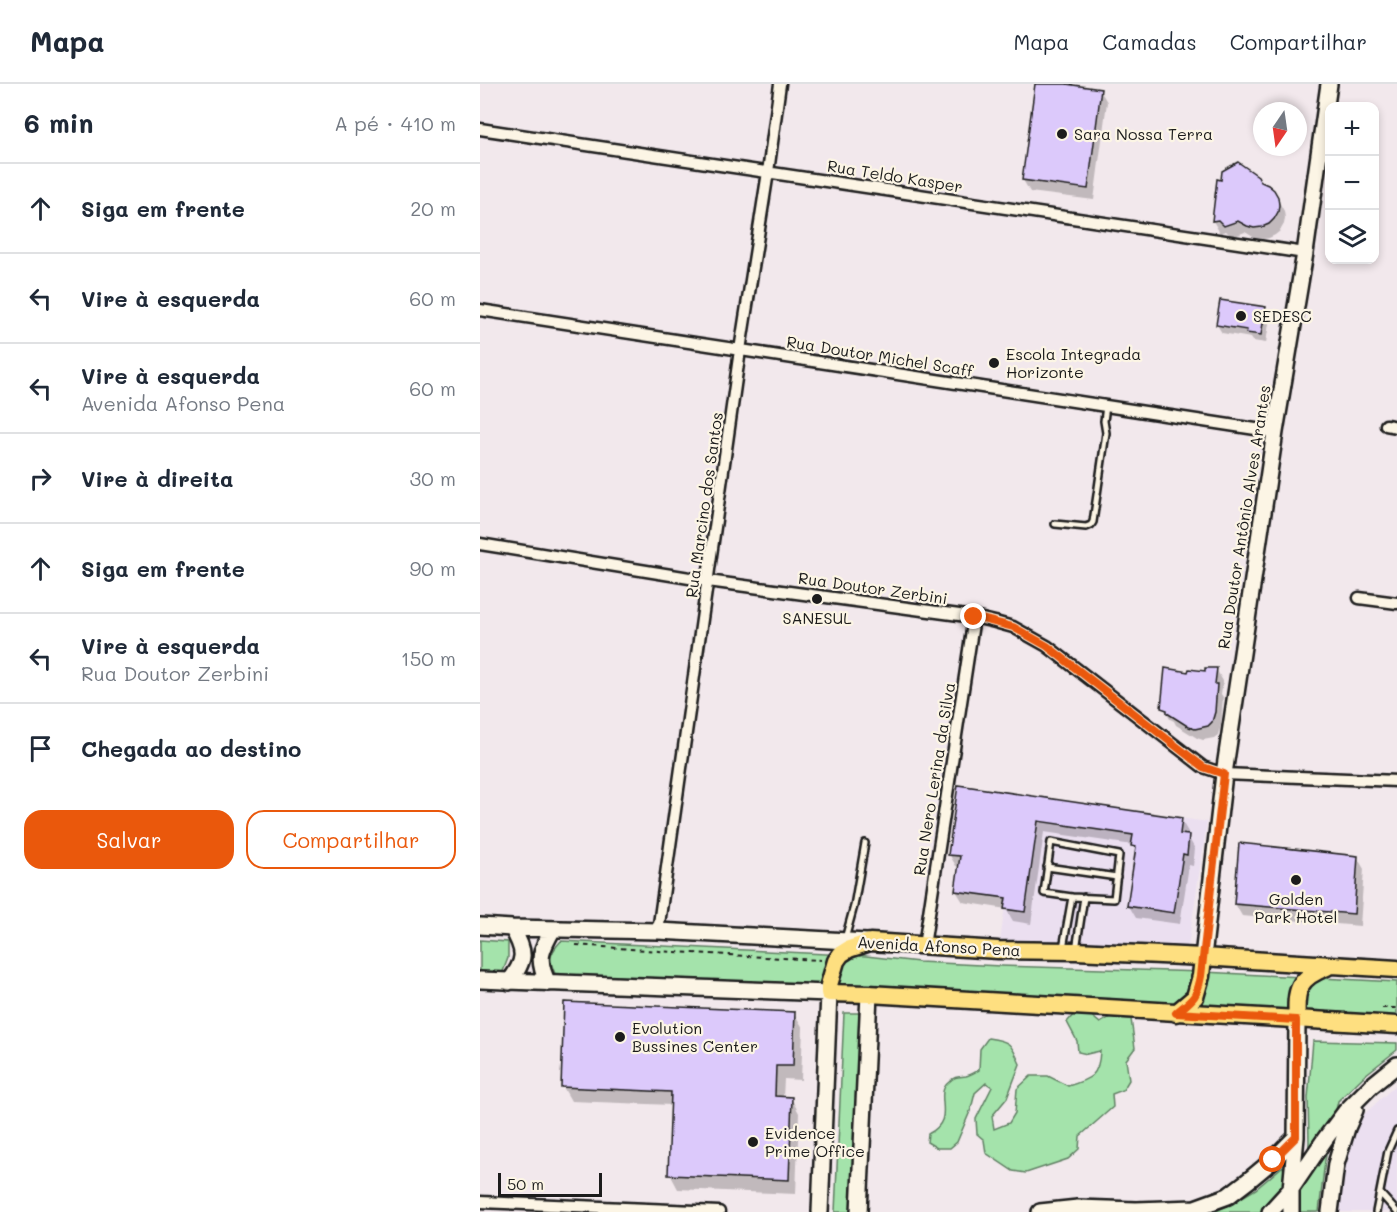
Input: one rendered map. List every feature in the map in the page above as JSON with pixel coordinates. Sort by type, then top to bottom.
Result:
[{"type":"main road","name":"Rua Doutor Antônio Alves Arantes","points":[[1203,957],[1224,774],[1329,84]]},
{"type":"main road","name":"Avenida Afonso Pena","points":[[480,926],[658,931],[924,946],[1203,957],[1397,969]]},
{"type":"main road","points":[[509,981],[521,964],[522,954],[519,940],[512,928]]},
{"type":"main road","points":[[548,982],[542,970],[541,960],[545,943],[553,929]]},
{"type":"main road","points":[[820,1212],[829,986],[836,961],[841,954],[870,942]]},
{"type":"main road","points":[[1176,1013],[1195,998],[1203,957]]},
{"type":"main road","points":[[1291,1212],[1296,1137],[1296,1005],[1300,987],[1311,973],[1331,965]]},
{"type":"main road","points":[[480,980],[869,994],[1397,1025]]},
{"type":"main road","points":[[859,1212],[869,994]]},
{"type":"main road","points":[[1270,1212],[1291,1190],[1346,1111],[1371,1086],[1397,1065]]},
{"type":"main road","points":[[1330,1212],[1336,1164],[1347,1128],[1362,1096]]},
{"type":"main road","points":[[1040,1212],[1078,1208],[1138,1211],[1195,1210],[1228,1196],[1273,1160],[1296,1137]]},
{"type":"street","name":"Rua Marcino dos Santos","points":[[658,931],[780,84]]},
{"type":"street","name":"Rua Teldo Kasper","points":[[480,129],[1305,253]]},
{"type":"street","name":"Rua Doutor Michel Scaff","points":[[480,310],[1275,432]]},
{"type":"street","name":"Rua Doutor Zerbini","points":[[480,544],[708,581],[974,617],[1013,627],[1047,646],[1203,767],[1224,774],[1397,782]]},
{"type":"street","points":[[1359,598],[1397,603]]},
{"type":"street","name":"Rua Nero Lerina da Silva","points":[[924,946],[974,617]]},
{"type":"street","points":[[480,1202],[720,1212]]},
{"type":"lane","points":[[1055,524],[1086,527],[1093,522],[1106,433],[1104,421],[1106,406]]},
{"type":"lane","points":[[1051,842],[1119,855],[1117,877],[1114,899],[1044,893],[1051,842]]},
{"type":"lane","points":[[845,941],[854,906],[865,843]]},
{"type":"lane","points":[[1047,867],[1117,877]]},
{"type":"lane","points":[[1069,951],[1072,897]]},
{"type":"lane","points":[[1069,951],[1084,897]]},
{"type":"lane","points":[[1376,1212],[1388,1151],[1397,1131]]},
{"type":"lane","points":[[1380,1193],[1397,1212]]},
{"type":"path","points":[[545,943],[836,961]]},
{"type":"shaded area","points":[[1021,794],[1207,822],[1188,947],[1135,948],[1000,941]]},
{"type":"shaded area","points":[[1397,1084],[1397,1212],[1340,1212],[1343,1168],[1350,1136],[1361,1117]]},
{"type":"green space","points":[[480,940],[508,942],[508,958],[502,974],[480,973]]},
{"type":"green space","points":[[561,941],[866,956],[919,962],[1204,972],[1397,982],[1397,1016],[1131,1001],[829,993],[557,978],[552,967],[551,955]]},
{"type":"green space","points":[[844,1013],[861,1013],[852,1212],[835,1212]]},
{"type":"green space","points":[[1088,1013],[1100,1023],[1110,1017],[1131,1019],[1135,1048],[1126,1060],[1129,1080],[1123,1090],[1112,1094],[1113,1107],[1080,1136],[1079,1149],[1068,1159],[1026,1173],[1013,1171],[986,1153],[984,1140],[977,1134],[976,1119],[992,1087],[986,1083],[975,1093],[957,1142],[950,1148],[937,1148],[927,1142],[928,1134],[942,1121],[944,1087],[955,1078],[968,1076],[979,1070],[980,1049],[988,1038],[1009,1044],[1020,1064],[1007,1098],[992,1116],[994,1129],[1009,1123],[1015,1113],[1017,1089],[1031,1076],[1048,1076],[1068,1086],[1092,1075],[1098,1066],[1100,1051],[1087,1054],[1078,1052],[1077,1041],[1067,1022],[1074,1014]]},
{"type":"green space","points":[[1313,1041],[1397,1043],[1397,1050],[1365,1075],[1338,1101],[1325,1160],[1319,1212],[1278,1212],[1307,1178],[1308,1098]]},
{"type":"green space","points":[[1283,1166],[1286,1182],[1260,1212],[1214,1212],[1256,1189]]},
{"type":"building","name":"Sara Nossa Terra","points":[[1035,84],[1066,84],[1101,89],[1088,189],[1022,180]]},
{"type":"building","points":[[1238,162],[1274,190],[1278,197],[1278,212],[1269,224],[1254,228],[1238,221],[1224,226],[1218,220],[1212,221],[1217,179],[1221,180],[1222,171]]},
{"type":"building","name":"SEDESC","points":[[1220,300],[1266,307],[1261,335],[1246,333],[1247,330],[1216,325]]},
{"type":"building","points":[[1165,668],[1188,672],[1189,669],[1205,671],[1205,668],[1217,668],[1215,712],[1208,726],[1195,729],[1189,727],[1161,708]]},
{"type":"building","points":[[958,785],[1182,818],[1180,834],[1189,835],[1187,855],[1183,854],[1174,913],[1127,906],[1136,847],[1131,846],[1133,835],[1038,821],[1025,912],[1004,909],[1006,898],[955,891],[960,856],[948,855]]},
{"type":"building","name":"Golden Park Hotel","points":[[1239,843],[1358,856],[1354,914],[1234,904]]},
{"type":"building","points":[[564,1002],[795,1012],[793,1066],[776,1066],[775,1096],[792,1097],[789,1180],[668,1175],[671,1092],[561,1087]]},
{"type":"place","name":"Sara Nossa Terra","points":[[1062,134]]},
{"type":"place","name":"SEDESC","points":[[1241,316]]},
{"type":"place","name":"Escola Integrada Horizonte","points":[[994,363]]},
{"type":"place","name":"SANESUL","points":[[817,599]]},
{"type":"place","name":"Golden Park Hotel","points":[[1296,880]]},
{"type":"place","name":"Evolution Bussines Center","points":[[620,1037]]},
{"type":"place","name":"Evidence Prime Office","points":[[753,1142]]},
{"type":"route","points":[[974,617],[1013,627],[1047,646],[1203,767],[1224,774],[1201,976],[1195,998],[1176,1013],[1296,1020],[1296,1137],[1273,1160]]}]
